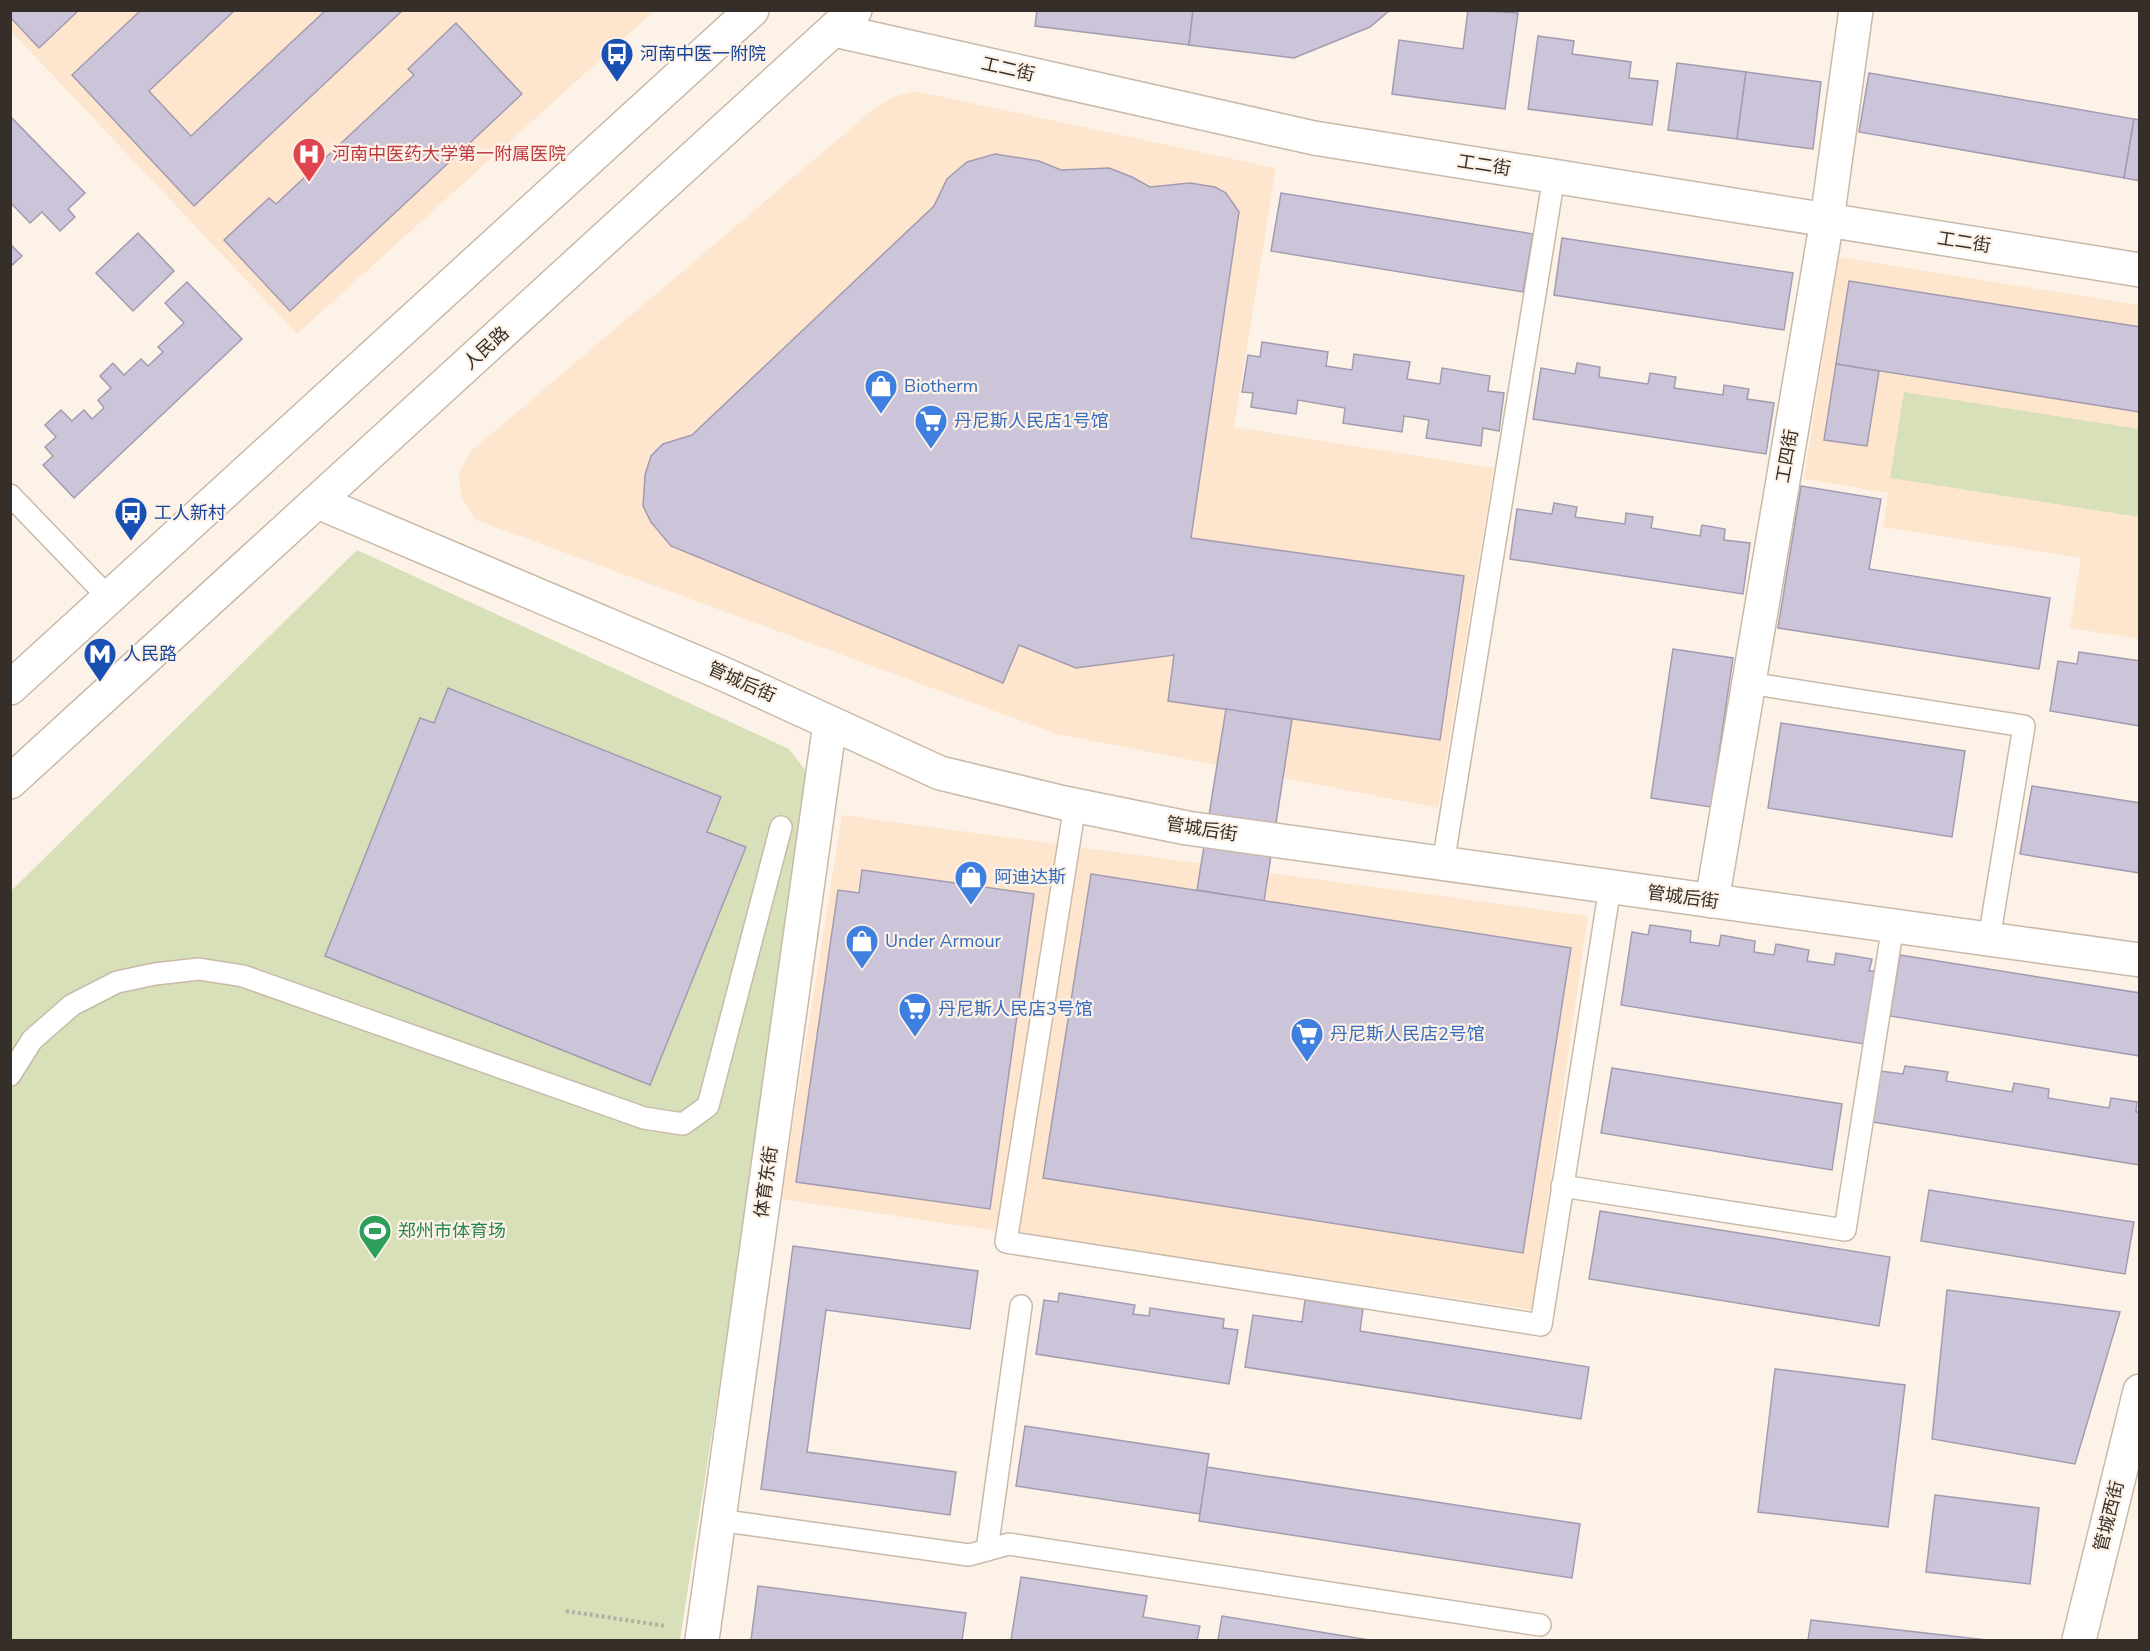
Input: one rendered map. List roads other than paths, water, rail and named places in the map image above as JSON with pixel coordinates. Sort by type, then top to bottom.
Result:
[{"type":"street","points":[[10,688],[752,10]]},
{"type":"street","name":"工四街","points":[[1712,901],[1827,220],[1856,10]]},
{"type":"street","name":"工二街","points":[[844,20],[1314,138],[2139,270]]},
{"type":"street","name":"人民路","points":[[10,782],[844,20]]},
{"type":"street","name":"管城后街","points":[[318,501],[726,675],[940,773],[1075,805],[1187,828],[2139,960]]},
{"type":"street","name":"体育东街","points":[[703,1636],[831,723]]},
{"type":"street","name":"管城西街","points":[[2079,1641],[2139,1391]]},
{"type":"lane","points":[[1443,864],[1554,176]]},
{"type":"lane","points":[[10,495],[109,598]]},
{"type":"lane","points":[[1749,682],[2024,726],[1992,921]]},
{"type":"lane","points":[[1075,805],[1006,1242],[1541,1325],[1610,886]]},
{"type":"lane","points":[[10,1075],[32,1040],[72,1005],[117,982],[155,974],[199,969],[243,976],[644,1118],[683,1124],[708,1106],[781,827]]},
{"type":"lane","points":[[1562,1186],[1845,1230],[1893,925]]},
{"type":"lane","points":[[987,1550],[1020,1306]]},
{"type":"lane","points":[[718,1520],[969,1555],[1009,1544],[1540,1625]]},
{"type":"place","name":"河南中医一附院","points":[[617,83]]},
{"type":"place","name":"河南中医药大学第一附属医院","points":[[309,183]]},
{"type":"place","name":"Biotherm","points":[[881,415]]},
{"type":"place","name":"丹尼斯人民店1号馆","points":[[931,450]]},
{"type":"place","name":"工人新村","points":[[131,542]]},
{"type":"place","name":"人民路","points":[[100,683]]},
{"type":"place","name":"阿迪达斯","points":[[971,906]]},
{"type":"place","name":"Under Armour","points":[[862,970]]},
{"type":"place","name":"丹尼斯人民店3号馆","points":[[915,1038]]},
{"type":"place","name":"丹尼斯人民店2号馆","points":[[1307,1063]]},
{"type":"place","name":"郑州市体育场","points":[[375,1260]]}]
